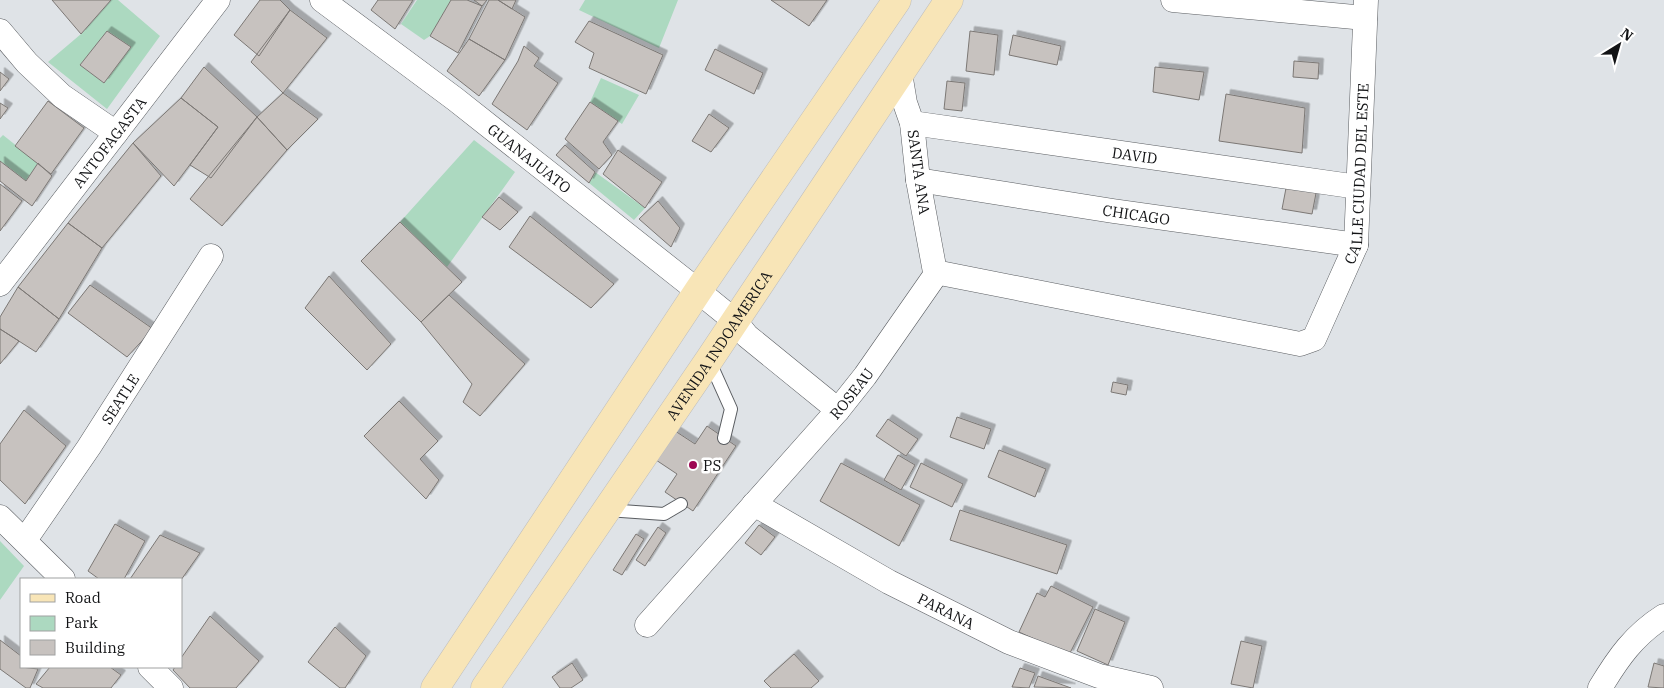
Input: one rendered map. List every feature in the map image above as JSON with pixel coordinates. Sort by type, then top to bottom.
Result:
[{"type":"main road","points":[[435,688],[698,291],[897,0]]},
{"type":"main road","name":"AVENIDA INDOAMERICA","points":[[485,688],[709,360],[949,0]]},
{"type":"street","name":"ANTOFAGASTA","points":[[0,284],[218,0]]},
{"type":"street","name":"GUANAJUATO","points":[[322,0],[455,99],[698,291],[735,321],[747,336],[838,410]]},
{"type":"street","points":[[1173,0],[1365,9]]},
{"type":"street","name":"CALLE CIUDAD DEL ESTE","points":[[935,272],[1300,344],[1314,339],[1356,245],[1365,9]]},
{"type":"street","points":[[0,31],[27,64],[62,96],[116,133]]},
{"type":"street","name":"SANTA ANA","points":[[900,73],[905,104],[912,123],[918,180],[935,272]]},
{"type":"street","name":"DAVID","points":[[912,123],[1358,188]]},
{"type":"street","name":"CHICAGO","points":[[918,180],[1112,211],[1356,245]]},
{"type":"street","name":"SEATLE","points":[[25,540],[89,447],[211,256]]},
{"type":"street","name":"ROSEAU","points":[[647,625],[838,410],[865,376],[931,282],[935,272]]},
{"type":"street","name":"PARANA","points":[[754,504],[889,582],[1009,642],[1099,676],[1151,688]]},
{"type":"street","points":[[0,517],[62,578]]},
{"type":"street","points":[[1600,688],[1615,662],[1642,630],[1664,616]]},
{"type":"street","points":[[151,668],[171,688]]},
{"type":"lane","points":[[709,360],[731,409],[724,438]]},
{"type":"lane","points":[[606,510],[664,514],[681,504]]},
{"type":"green space","points":[[111,0],[118,0],[160,36],[107,109],[48,62],[81,34]],"holes":[[[107,31],[131,47],[104,83],[80,65]]]},
{"type":"green space","points":[[417,0],[451,0],[430,36],[424,40],[401,24]]},
{"type":"green space","points":[[585,0],[678,0],[659,48],[579,10]]},
{"type":"green space","points":[[601,78],[639,95],[622,124],[590,102]]},
{"type":"green space","points":[[3,135],[38,163],[26,181],[0,161],[0,138]]},
{"type":"green space","points":[[474,140],[515,172],[447,267],[400,222]]},
{"type":"green space","points":[[595,172],[645,208],[634,220],[589,183]]},
{"type":"green space","points":[[0,541],[24,566],[0,600]]},
{"type":"building","points":[[52,0],[111,0],[81,34]]},
{"type":"building","points":[[260,0],[280,0],[290,10],[259,56],[234,35]]},
{"type":"building","points":[[378,0],[413,0],[395,29],[371,10]]},
{"type":"building","points":[[451,0],[467,0],[482,6],[458,53],[430,36]]},
{"type":"building","points":[[474,0],[487,0],[482,6]]},
{"type":"building","points":[[489,0],[498,0],[525,17],[505,60],[469,39]]},
{"type":"building","points":[[498,0],[516,0],[512,9]]},
{"type":"building","points":[[771,0],[827,0],[809,26]]},
{"type":"building","points":[[290,10],[327,38],[283,93],[251,62]]},
{"type":"building","points":[[589,21],[663,55],[646,94],[589,68],[594,53],[575,42]]},
{"type":"building","points":[[107,31],[131,47],[104,83],[80,65]]},
{"type":"building","points":[[970,31],[998,35],[994,75],[966,71]]},
{"type":"building","points":[[1013,35],[1061,46],[1057,65],[1009,55]]},
{"type":"building","points":[[469,39],[505,60],[479,96],[447,71]]},
{"type":"building","points":[[524,46],[539,58],[534,66],[558,83],[527,130],[492,104],[518,61]]},
{"type":"building","points":[[715,49],[763,73],[754,94],[705,70]]},
{"type":"building","points":[[1294,61],[1319,63],[1318,79],[1293,77]]},
{"type":"building","points":[[204,67],[257,117],[211,178],[190,165],[218,127],[181,98]]},
{"type":"building","points":[[1155,67],[1204,72],[1199,100],[1153,92]]},
{"type":"building","points":[[0,72],[9,79],[0,91]]},
{"type":"building","points":[[947,81],[965,83],[962,111],[944,109]]},
{"type":"building","points":[[283,93],[318,119],[287,150],[257,117]]},
{"type":"building","points":[[1226,94],[1305,108],[1302,153],[1219,141]]},
{"type":"building","points":[[181,98],[218,127],[174,186],[133,143]]},
{"type":"building","points":[[48,101],[84,128],[51,174],[15,146]]},
{"type":"building","points":[[590,102],[618,121],[603,142],[612,155],[599,169],[565,139]]},
{"type":"building","points":[[0,103],[8,108],[0,119]]},
{"type":"building","points":[[709,114],[729,128],[711,152],[692,141]]},
{"type":"building","points":[[257,117],[287,150],[222,226],[190,199]]},
{"type":"building","points":[[133,143],[161,176],[102,248],[68,223]]},
{"type":"building","points":[[565,145],[595,172],[589,183],[556,155]]},
{"type":"building","points":[[618,150],[662,182],[645,208],[603,174]]},
{"type":"building","points":[[0,161],[26,181],[38,163],[52,176],[32,206],[0,181]]},
{"type":"building","points":[[1287,183],[1317,188],[1312,214],[1282,209]]},
{"type":"building","points":[[0,184],[22,201],[0,231]]},
{"type":"building","points":[[499,197],[518,212],[500,230],[482,217]]},
{"type":"building","points":[[658,201],[680,228],[671,247],[639,219]]},
{"type":"building","points":[[530,216],[614,284],[591,308],[509,247]]},
{"type":"building","points":[[400,222],[462,282],[421,322],[361,261]]},
{"type":"building","points":[[68,223],[102,248],[59,319],[18,287]]},
{"type":"building","points":[[329,276],[391,344],[367,370],[305,308]]},
{"type":"building","points":[[90,285],[153,329],[127,357],[68,313]]},
{"type":"building","points":[[18,287],[59,319],[36,352],[0,329],[0,317]]},
{"type":"building","points":[[449,295],[525,364],[480,416],[463,402],[472,384],[421,322]]},
{"type":"building","points":[[0,329],[19,341],[0,364]]},
{"type":"building","points":[[1113,382],[1128,385],[1126,395],[1111,392]]},
{"type":"building","points":[[399,401],[438,441],[420,459],[439,480],[426,499],[364,436]]},
{"type":"building","points":[[24,410],[66,446],[25,504],[0,480],[0,444]]},
{"type":"building","points":[[957,417],[991,429],[984,449],[950,437]]},
{"type":"building","points":[[888,419],[918,439],[906,456],[876,436]]},
{"type":"building","name":"PS","points":[[707,426],[736,446],[693,511],[665,492],[677,474],[650,456],[669,427],[695,444]]},
{"type":"building","points":[[999,450],[1046,469],[1035,497],[988,477]]},
{"type":"building","points":[[898,455],[915,465],[901,490],[884,480]]},
{"type":"building","points":[[841,463],[920,505],[899,546],[820,501]]},
{"type":"building","points":[[921,463],[963,484],[952,507],[910,487]]},
{"type":"building","points":[[960,510],[1067,545],[1057,574],[950,540]]},
{"type":"building","points":[[115,524],[145,541],[125,578],[98,578],[88,571]]},
{"type":"building","points":[[759,525],[775,537],[761,555],[745,543]]},
{"type":"building","points":[[658,527],[666,533],[645,566],[636,560]]},
{"type":"building","points":[[636,534],[644,539],[622,575],[613,570]]},
{"type":"building","points":[[160,535],[200,553],[182,579],[131,578]]},
{"type":"building","points":[[1051,586],[1093,607],[1069,655],[1019,632],[1037,593],[1045,597]]},
{"type":"building","points":[[1095,609],[1125,622],[1108,665],[1077,651]]},
{"type":"building","points":[[210,616],[259,661],[236,688],[190,688],[173,670],[174,668],[182,668],[182,657]]},
{"type":"building","points":[[335,627],[366,656],[345,688],[340,688],[308,662]]},
{"type":"building","points":[[0,640],[20,655],[20,668],[38,669],[30,688],[26,688],[0,669]]},
{"type":"building","points":[[1241,641],[1262,646],[1253,688],[1231,684]]},
{"type":"building","points":[[794,654],[819,681],[811,688],[771,688],[764,681]]},
{"type":"building","points":[[572,663],[583,680],[571,688],[560,688],[552,677]]},
{"type":"building","points":[[1654,663],[1664,666],[1664,688],[1648,687]]},
{"type":"building","points":[[49,668],[111,668],[121,675],[111,688],[43,688],[36,684]]},
{"type":"building","points":[[1020,668],[1035,673],[1029,688],[1012,687]]},
{"type":"building","points":[[1038,676],[1071,688],[1034,687]]},
{"type":"place","name":"PS","points":[[693,465]]}]
